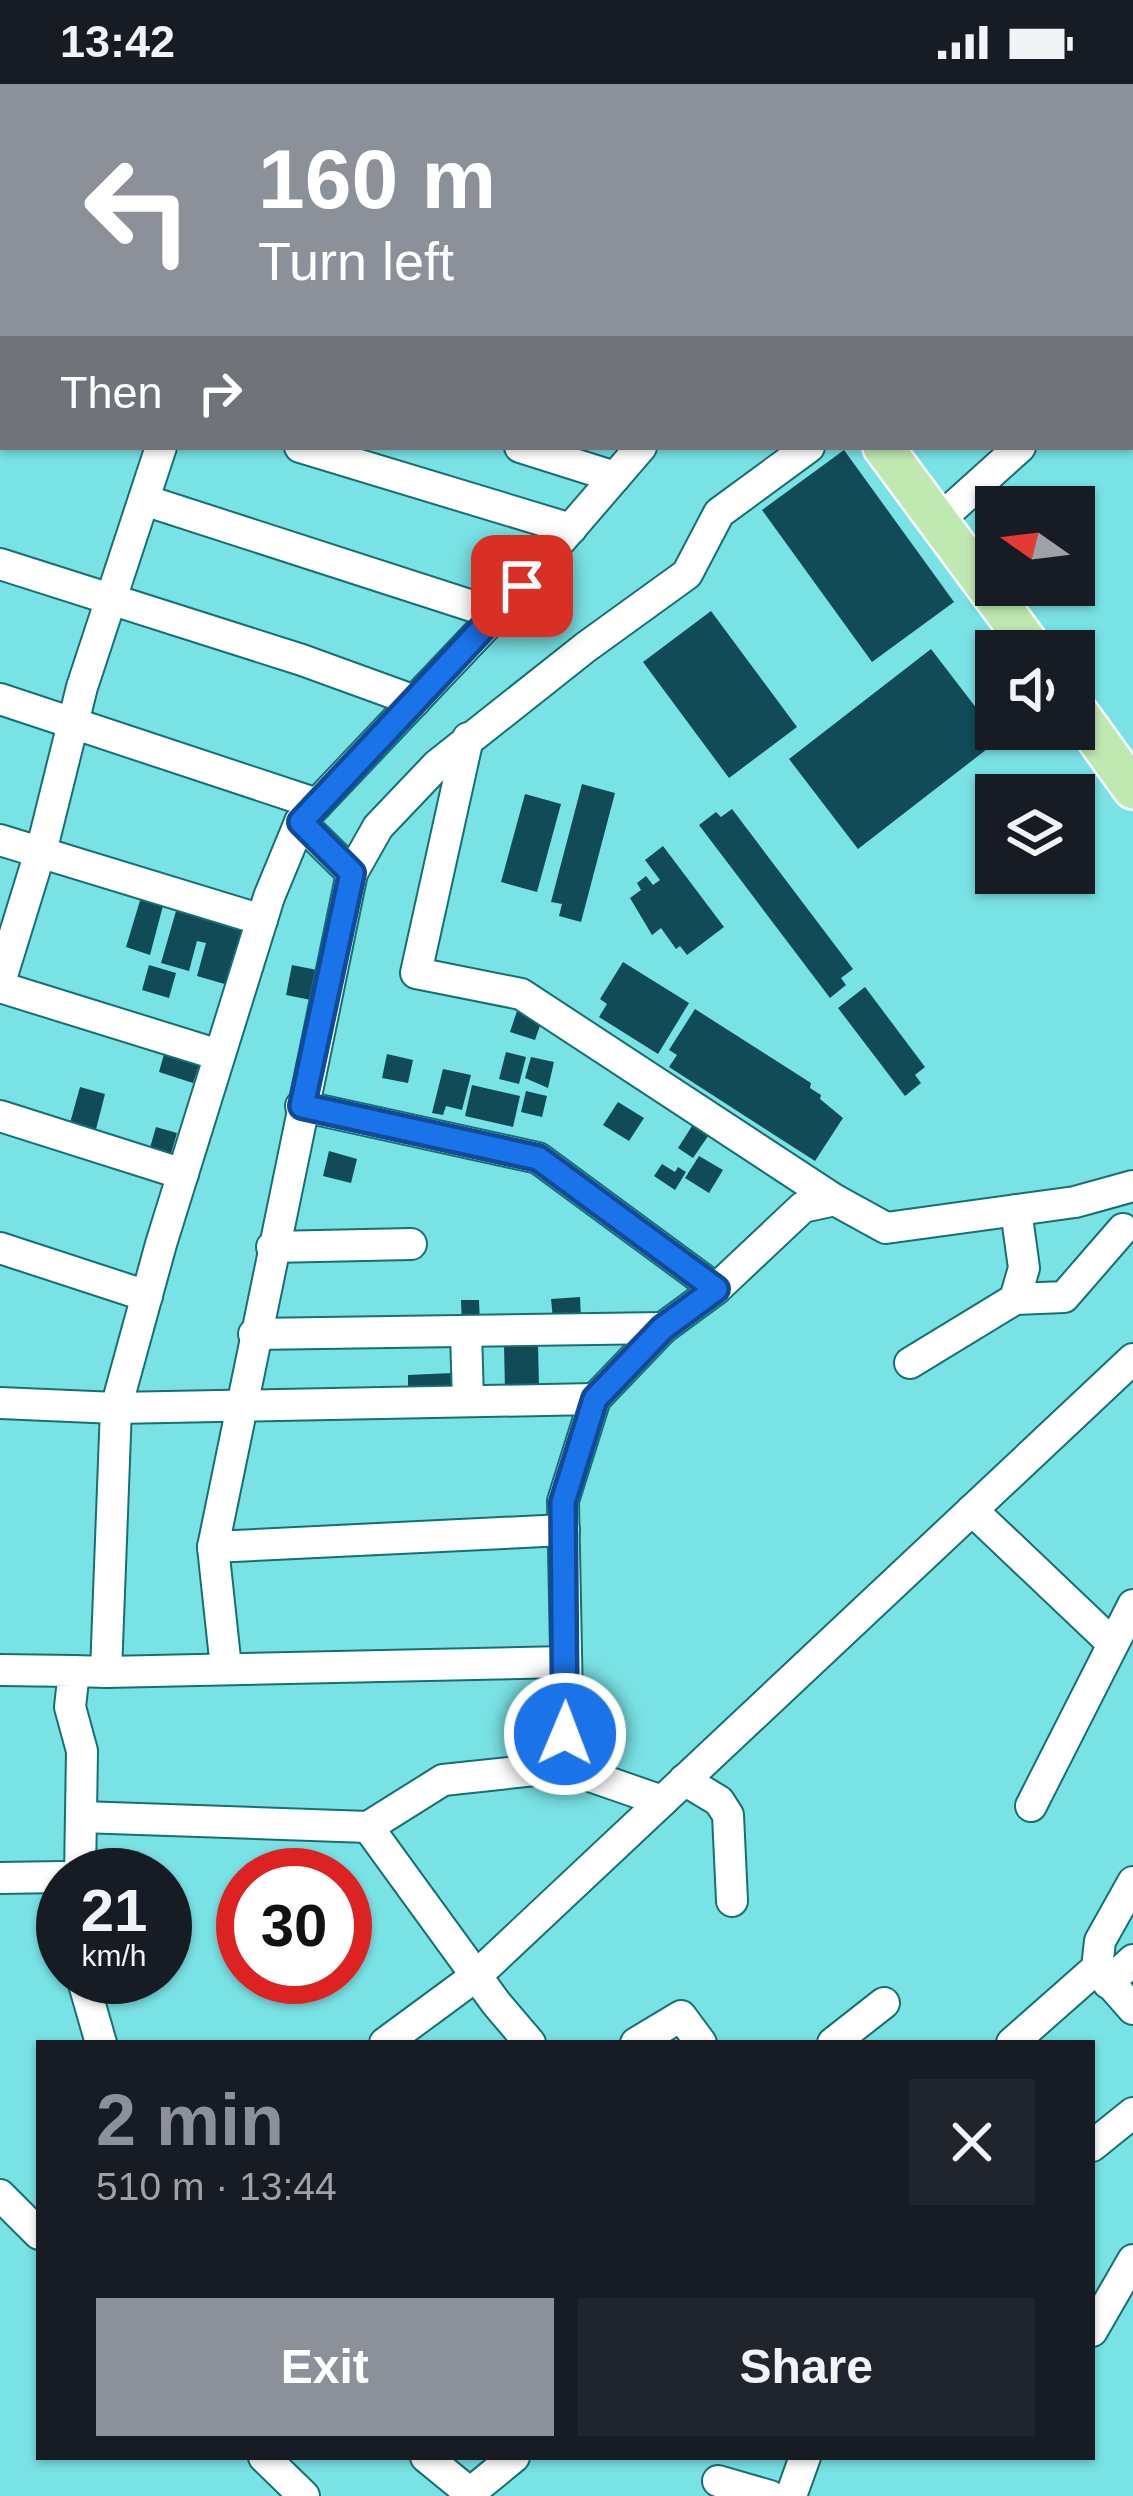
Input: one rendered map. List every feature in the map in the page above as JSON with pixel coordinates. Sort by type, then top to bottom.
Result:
[{"type":"main road","points":[[886,450],[1019,630]]},
{"type":"main road","points":[[1095,736],[1133,789]]},
{"type":"street","points":[[160,450],[74,721],[0,985],[219,1055]]},
{"type":"street","points":[[311,450],[571,529]]},
{"type":"street","points":[[530,450],[615,477]]},
{"type":"street","points":[[106,1672],[116,1408],[182,1174],[262,920],[309,813],[497,614],[638,450]]},
{"type":"street","points":[[226,1668],[212,1547],[352,873],[378,827],[468,738],[687,574],[719,513],[805,450]]},
{"type":"street","points":[[940,520],[1017,450]]},
{"type":"street","points":[[144,500],[497,614]]},
{"type":"street","points":[[0,564],[415,701]]},
{"type":"street","points":[[0,699],[74,721],[309,813],[352,873]]},
{"type":"street","points":[[468,738],[416,973],[521,994],[886,1228],[1075,1202],[1133,1186]]},
{"type":"street","points":[[0,840],[262,920]]},
{"type":"street","points":[[302,1106],[538,1158],[716,1289]]},
{"type":"street","points":[[0,1116],[182,1174]]},
{"type":"street","points":[[564,1767],[563,1502],[595,1399],[663,1328],[716,1289],[803,1207],[835,1199]]},
{"type":"street","points":[[1015,1299],[1024,1268],[1016,1210]]},
{"type":"street","points":[[910,1363],[1015,1299],[1064,1297],[1124,1229]]},
{"type":"street","points":[[272,1246],[411,1244]]},
{"type":"street","points":[[0,1248],[147,1295]]},
{"type":"street","points":[[254,1334],[663,1328]]},
{"type":"street","points":[[466,1331],[467,1401]]},
{"type":"street","points":[[389,2040],[476,1976],[1133,1359]]},
{"type":"street","points":[[0,1403],[116,1408],[595,1399]]},
{"type":"street","points":[[972,1510],[1113,1644]]},
{"type":"street","points":[[212,1547],[564,1530]]},
{"type":"street","points":[[1031,1806],[1133,1605]]},
{"type":"street","points":[[0,1670],[566,1662]]},
{"type":"street","points":[[74,1671],[70,1707],[82,1751],[80,1848]]},
{"type":"street","points":[[81,1817],[368,1827],[443,1780],[564,1767],[719,1801],[728,1815],[732,1901]]},
{"type":"street","points":[[368,1827],[528,2040]]},
{"type":"street","points":[[0,1878],[36,1877]]},
{"type":"street","points":[[1133,1882],[1100,1941],[1102,1976],[1133,2009]]},
{"type":"street","points":[[1016,2040],[1102,1976],[1133,1960]]},
{"type":"street","points":[[837,2040],[884,2003]]},
{"type":"street","points":[[90,2004],[100,2040]]},
{"type":"street","points":[[641,2040],[681,2016],[699,2040]]},
{"type":"street","points":[[1095,2144],[1133,2113]]},
{"type":"street","points":[[0,2195],[36,2231]]},
{"type":"street","points":[[1095,2326],[1133,2260]]},
{"type":"street","points":[[267,2460],[304,2496]]},
{"type":"street","points":[[430,2460],[470,2492],[508,2461],[515,2496]]},
{"type":"street","points":[[791,2496],[805,2460]]},
{"type":"street","points":[[718,2481],[770,2496]]},
{"type":"building","points":[[844,450],[954,602],[872,662],[762,510]]},
{"type":"building","points":[[711,611],[797,727],[729,778],[643,662]]},
{"type":"building","points":[[931,649],[975,706],[975,750],[986,750],[858,849],[789,759]]},
{"type":"building","points":[[582,784],[615,793],[581,922],[559,916],[562,904],[551,902]]},
{"type":"building","points":[[525,794],[561,804],[537,892],[501,882]]},
{"type":"building","points":[[732,809],[853,969],[841,978],[846,985],[830,998],[699,825],[716,812],[721,817]]},
{"type":"building","points":[[663,846],[724,927],[687,955],[680,946],[676,949],[661,928],[652,935],[630,898],[641,890],[637,883],[646,876],[653,885],[660,880],[645,860]]},
{"type":"building","points":[[142,894],[164,902],[150,955],[126,947]]},
{"type":"building","points":[[176,911],[243,930],[228,985],[197,976],[206,943],[197,941],[189,971],[161,963]]},
{"type":"building","points":[[623,962],[689,1003],[658,1054],[599,1017],[607,1004],[600,999]]},
{"type":"building","points":[[149,965],[176,973],[169,998],[142,990]]},
{"type":"building","points":[[292,965],[317,970],[311,1000],[286,995]]},
{"type":"building","points":[[865,987],[925,1067],[915,1075],[921,1083],[905,1096],[838,1008]]},
{"type":"building","points":[[695,1009],[811,1083],[820,1099],[843,1118],[815,1161],[669,1067],[677,1055],[669,1050]]},
{"type":"building","points":[[517,1011],[542,1020],[535,1040],[510,1032]]},
{"type":"building","points":[[166,1047],[202,1057],[193,1083],[159,1072]]},
{"type":"building","points":[[506,1052],[526,1057],[519,1084],[499,1079]]},
{"type":"building","points":[[387,1054],[413,1060],[408,1083],[382,1078]]},
{"type":"building","points":[[531,1057],[554,1062],[548,1088],[525,1078]]},
{"type":"building","points":[[443,1069],[471,1075],[462,1110],[446,1106],[443,1115],[432,1113]]},
{"type":"building","points":[[472,1085],[520,1096],[513,1127],[465,1116]]},
{"type":"building","points":[[80,1087],[105,1094],[93,1141],[67,1134]]},
{"type":"building","points":[[526,1091],[547,1096],[542,1117],[521,1112]]},
{"type":"building","points":[[618,1102],[644,1118],[629,1141],[603,1125]]},
{"type":"building","points":[[699,1115],[715,1126],[693,1158],[678,1148]]},
{"type":"building","points":[[156,1127],[177,1133],[168,1164],[147,1158]]},
{"type":"building","points":[[329,1151],[357,1159],[351,1183],[323,1176]]},
{"type":"building","points":[[699,1156],[723,1170],[709,1193],[685,1178]]},
{"type":"building","points":[[662,1164],[686,1172],[675,1190],[654,1176]]},
{"type":"building","points":[[580,1297],[581,1318],[553,1319],[551,1299]]},
{"type":"building","points":[[461,1300],[479,1300],[480,1325],[462,1326]]},
{"type":"building","points":[[538,1344],[539,1389],[505,1390],[504,1345]]},
{"type":"building","points":[[452,1373],[453,1391],[408,1393],[408,1375]]},
{"type":"route","points":[[522,586],[301,822],[352,873],[302,1106],[538,1158],[716,1289],[663,1328],[595,1399],[563,1502],[565,1734]]}]
